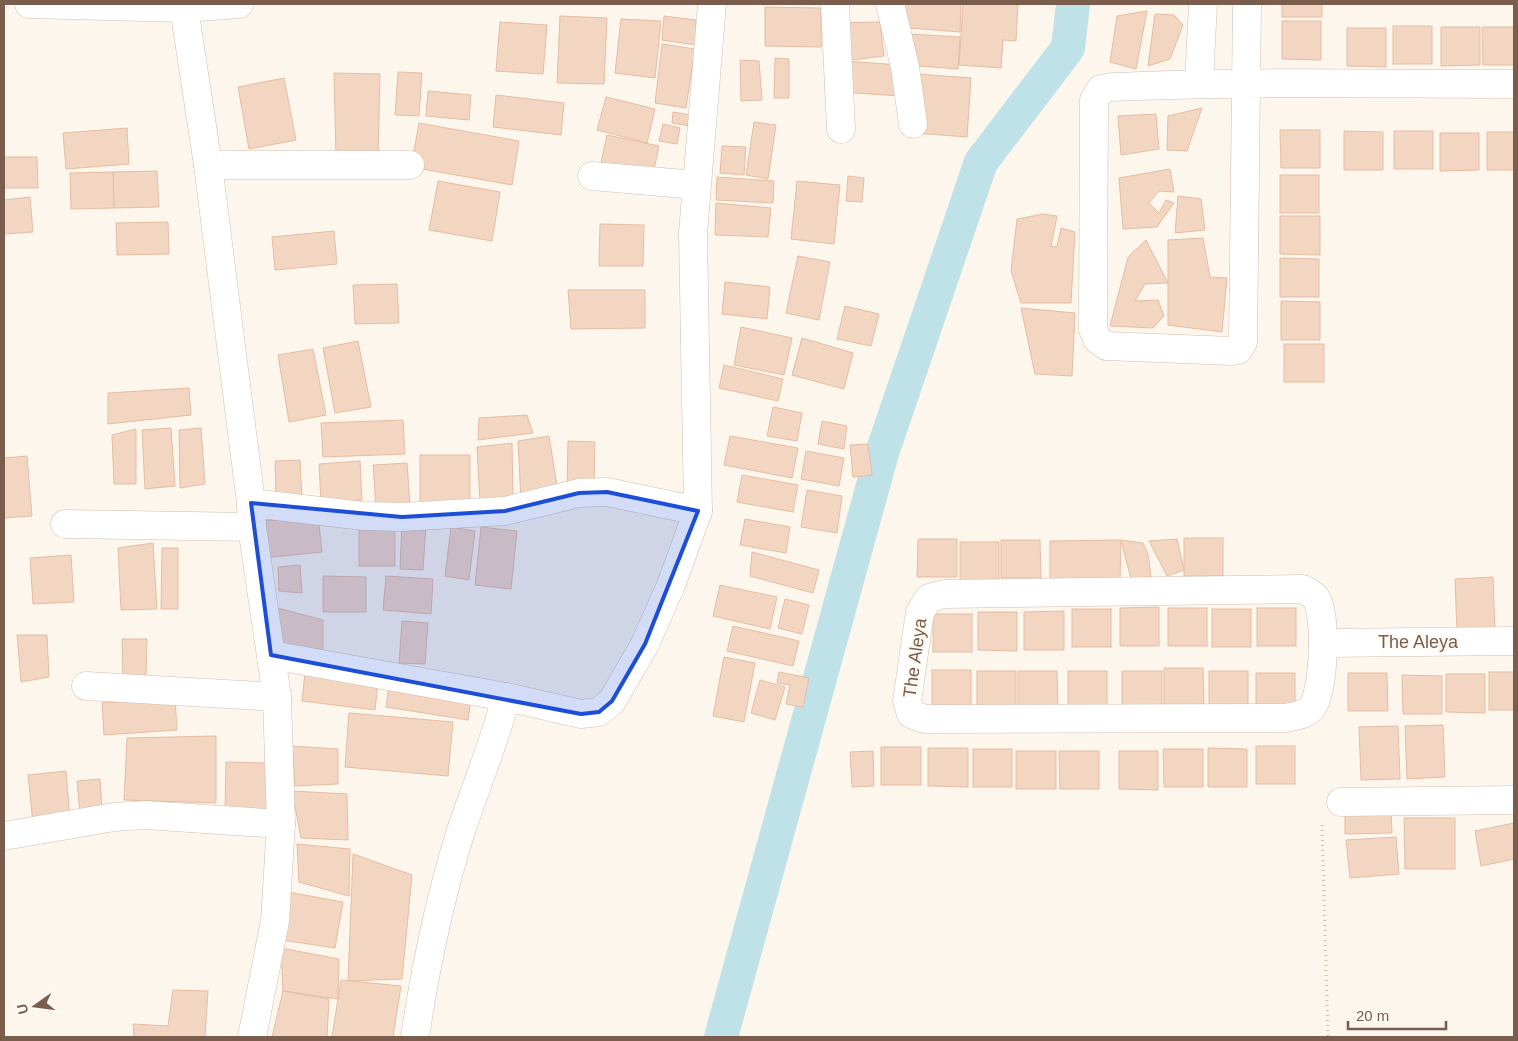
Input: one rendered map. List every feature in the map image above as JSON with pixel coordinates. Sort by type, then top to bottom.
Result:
[{"type":"street","points":[[29,4],[126,5],[184,8],[239,4]]},
{"type":"street","points":[[271,655],[506,697],[581,714],[598,712],[612,701],[645,644],[671,585],[698,511],[693,234],[712,4]]},
{"type":"street","points":[[836,4],[841,129]]},
{"type":"street","points":[[890,4],[905,68],[913,124]]},
{"type":"street","points":[[1199,83],[1203,4]]},
{"type":"street","points":[[1248,4],[1246,83],[1243,342],[1238,350],[1232,351],[1106,346],[1097,339],[1093,330],[1094,100],[1101,89],[1199,83],[1246,83],[1514,84]]},
{"type":"street","points":[[184,8],[208,165],[251,515],[277,696],[281,824],[275,921],[252,1037]]},
{"type":"street","points":[[208,165],[410,165]]},
{"type":"street","points":[[592,176],[696,185]]},
{"type":"street","points":[[65,524],[251,515],[402,517],[505,511],[579,493],[607,492],[698,511]]},
{"type":"street","name":"The Aleya","points":[[1303,589],[1315,597],[1320,609],[1323,643],[1320,684],[1312,707],[1301,715],[1285,718],[925,719],[911,714],[906,702],[920,612],[929,598],[944,594],[1303,589]]},
{"type":"street","name":"The Aleya","points":[[1323,643],[1514,641]]},
{"type":"street","points":[[86,686],[277,696]]},
{"type":"street","points":[[415,1037],[423,983],[459,838],[499,725],[506,697]]},
{"type":"street","points":[[1341,802],[1514,800]]},
{"type":"street","points":[[4,836],[114,816],[145,815],[281,824]]},
{"type":"path","points":[[1322,822],[1328,1037]]},
{"type":"highlighted area","points":[[607,492],[698,511],[645,644],[612,701],[599,712],[581,714],[271,655],[251,503],[402,517],[505,511],[579,493]]},
{"type":"building","points":[[898,4],[961,4],[960,32],[896,27]]},
{"type":"building","points":[[963,4],[1018,4],[1016,41],[1003,40],[1001,68],[959,65]]},
{"type":"building","points":[[1282,4],[1322,4],[1322,17],[1282,17]]},
{"type":"building","points":[[765,7],[821,8],[821,47],[765,46]]},
{"type":"building","points":[[1147,11],[1136,69],[1110,62],[1117,16]]},
{"type":"building","points":[[1155,14],[1174,15],[1183,25],[1170,59],[1148,66]]},
{"type":"building","points":[[560,16],[607,18],[604,84],[557,83]]},
{"type":"building","points":[[664,16],[696,20],[696,45],[662,40]]},
{"type":"building","points":[[621,19],[661,21],[655,78],[615,73]]},
{"type":"building","points":[[1282,21],[1321,21],[1321,60],[1282,59]]},
{"type":"building","points":[[500,22],[547,25],[543,74],[496,71]]},
{"type":"building","points":[[880,22],[884,56],[844,61],[841,23]]},
{"type":"building","points":[[1393,26],[1432,26],[1432,64],[1393,64]]},
{"type":"building","points":[[1441,27],[1480,27],[1480,65],[1441,66]]},
{"type":"building","points":[[1482,27],[1514,27],[1514,65],[1483,65]]},
{"type":"building","points":[[1347,28],[1386,28],[1386,67],[1347,66]]},
{"type":"building","points":[[910,34],[960,37],[958,69],[907,65]]},
{"type":"building","points":[[662,44],[695,49],[686,108],[655,103]]},
{"type":"building","points":[[775,58],[789,59],[789,98],[774,98]]},
{"type":"building","points":[[740,60],[759,61],[762,100],[741,101]]},
{"type":"building","points":[[844,61],[901,65],[900,96],[841,92]]},
{"type":"building","points":[[398,72],[422,73],[419,116],[395,115]]},
{"type":"building","points":[[334,73],[380,74],[378,158],[336,157]]},
{"type":"building","points":[[918,74],[971,78],[967,137],[914,133]]},
{"type":"building","points":[[284,78],[296,140],[249,149],[238,87]]},
{"type":"building","points":[[428,91],[471,95],[469,120],[426,116]]},
{"type":"building","points":[[496,95],[564,103],[561,135],[493,127]]},
{"type":"building","points":[[606,97],[655,109],[647,143],[597,130]]},
{"type":"building","points":[[1202,108],[1187,151],[1167,150],[1168,116]]},
{"type":"building","points":[[673,112],[691,115],[689,126],[672,123]]},
{"type":"building","points":[[1156,114],[1159,149],[1121,155],[1118,116]]},
{"type":"building","points":[[754,122],[776,125],[768,179],[746,175]]},
{"type":"building","points":[[419,123],[519,141],[512,185],[411,167]]},
{"type":"building","points":[[663,124],[680,128],[677,144],[659,141]]},
{"type":"building","points":[[127,128],[129,164],[66,169],[63,133]]},
{"type":"building","points":[[1280,130],[1320,130],[1320,168],[1281,168]]},
{"type":"building","points":[[1344,131],[1383,132],[1383,170],[1344,170]]},
{"type":"building","points":[[1394,131],[1433,131],[1433,169],[1394,169]]},
{"type":"building","points":[[1487,132],[1514,132],[1514,170],[1487,170]]},
{"type":"building","points":[[1440,133],[1479,133],[1479,170],[1440,171]]},
{"type":"building","points":[[607,135],[659,146],[653,174],[601,163]]},
{"type":"building","points":[[722,146],[746,147],[744,175],[720,173]]},
{"type":"building","points":[[4,157],[37,157],[38,188],[4,188]]},
{"type":"building","points":[[1170,169],[1174,192],[1159,191],[1149,203],[1159,213],[1166,200],[1174,203],[1157,227],[1123,229],[1119,178]]},
{"type":"building","points":[[157,171],[159,207],[114,208],[113,172]]},
{"type":"building","points":[[113,172],[114,208],[71,209],[70,173]]},
{"type":"building","points":[[1280,175],[1319,175],[1319,213],[1280,213]]},
{"type":"building","points":[[848,176],[864,178],[862,202],[846,201]]},
{"type":"building","points":[[717,177],[774,181],[773,203],[716,200]]},
{"type":"building","points":[[438,181],[500,192],[492,241],[429,230]]},
{"type":"building","points":[[797,181],[840,185],[834,244],[791,239]]},
{"type":"building","points":[[1178,196],[1201,199],[1205,230],[1175,233]]},
{"type":"building","points":[[30,197],[33,232],[4,234],[4,200]]},
{"type":"building","points":[[716,203],[771,208],[768,237],[715,235]]},
{"type":"building","points":[[1043,214],[1057,216],[1051,247],[1057,246],[1061,228],[1075,232],[1071,303],[1021,303],[1011,271],[1017,219]]},
{"type":"building","points":[[1280,216],[1320,216],[1320,255],[1280,254]]},
{"type":"building","points":[[168,222],[169,254],[117,255],[116,223]]},
{"type":"building","points":[[600,224],[644,225],[643,266],[599,266]]},
{"type":"building","points":[[334,231],[337,264],[275,270],[272,237]]},
{"type":"building","points":[[1203,238],[1210,277],[1227,278],[1222,332],[1168,325],[1168,240]]},
{"type":"building","points":[[1146,240],[1168,283],[1145,284],[1135,301],[1158,300],[1164,316],[1153,328],[1110,326],[1128,257]]},
{"type":"building","points":[[798,256],[830,262],[819,320],[786,313]]},
{"type":"building","points":[[1280,258],[1319,259],[1319,297],[1280,297]]},
{"type":"building","points":[[725,282],[770,287],[767,319],[722,314]]},
{"type":"building","points":[[397,284],[399,323],[355,324],[353,285]]},
{"type":"building","points":[[568,290],[645,290],[645,328],[571,329]]},
{"type":"building","points":[[1281,301],[1320,302],[1320,340],[1281,340]]},
{"type":"building","points":[[845,306],[879,314],[871,346],[837,339]]},
{"type":"building","points":[[1021,308],[1075,313],[1072,376],[1035,374]]},
{"type":"building","points":[[741,327],[792,338],[784,375],[734,365]]},
{"type":"building","points":[[802,338],[853,353],[844,389],[792,375]]},
{"type":"building","points":[[358,341],[371,407],[335,413],[323,348]]},
{"type":"building","points":[[1284,344],[1324,344],[1324,382],[1284,382]]},
{"type":"building","points":[[313,349],[326,415],[289,422],[278,355]]},
{"type":"building","points":[[724,365],[783,379],[778,401],[719,388]]},
{"type":"building","points":[[189,388],[191,415],[108,424],[108,393]]},
{"type":"building","points":[[773,407],[802,413],[797,441],[767,436]]},
{"type":"building","points":[[527,415],[533,433],[478,440],[479,418]]},
{"type":"building","points":[[403,420],[405,454],[323,457],[321,423]]},
{"type":"building","points":[[822,421],[847,426],[844,449],[818,444]]},
{"type":"building","points":[[171,428],[175,486],[145,489],[142,430]]},
{"type":"building","points":[[201,428],[205,484],[180,488],[179,430]]},
{"type":"building","points":[[136,429],[136,484],[114,484],[112,435]]},
{"type":"building","points":[[549,436],[558,492],[521,501],[518,441]]},
{"type":"building","points":[[730,436],[798,448],[792,478],[724,465]]},
{"type":"building","points":[[568,441],[595,442],[594,489],[567,489]]},
{"type":"building","points":[[512,443],[513,501],[480,502],[477,447]]},
{"type":"building","points":[[868,444],[872,475],[853,477],[850,445]]},
{"type":"building","points":[[806,451],[844,458],[839,486],[801,479]]},
{"type":"building","points":[[420,455],[470,455],[470,504],[420,504]]},
{"type":"building","points":[[27,456],[32,516],[4,518],[4,458]]},
{"type":"building","points":[[300,460],[302,498],[276,498],[275,461]]},
{"type":"building","points":[[360,461],[362,500],[321,503],[319,464]]},
{"type":"building","points":[[407,463],[410,505],[376,508],[373,465]]},
{"type":"building","points":[[742,475],[798,485],[793,512],[737,502]]},
{"type":"building","points":[[807,490],[842,496],[837,533],[801,527]]},
{"type":"building","points":[[318,516],[322,552],[264,558],[261,521]]},
{"type":"building","points":[[745,519],[790,527],[786,553],[740,545]]},
{"type":"building","points":[[359,523],[395,523],[395,566],[359,566]]},
{"type":"building","points":[[402,523],[426,525],[423,570],[400,569]]},
{"type":"building","points":[[451,527],[475,531],[469,580],[445,576]]},
{"type":"building","points":[[481,527],[517,531],[511,589],[475,585]]},
{"type":"building","points":[[1184,538],[1223,538],[1223,576],[1184,576]]},
{"type":"building","points":[[918,539],[957,539],[957,577],[917,577]]},
{"type":"building","points":[[1177,539],[1184,570],[1167,576],[1149,541]]},
{"type":"building","points":[[1001,540],[1040,540],[1041,578],[1001,578]]},
{"type":"building","points":[[1121,540],[1120,580],[1050,579],[1050,541]]},
{"type":"building","points":[[1121,540],[1143,543],[1148,554],[1151,577],[1131,579]]},
{"type":"building","points":[[960,542],[999,542],[999,580],[960,580]]},
{"type":"building","points":[[153,543],[157,609],[121,610],[118,548]]},
{"type":"building","points":[[162,548],[178,548],[178,609],[161,609]]},
{"type":"building","points":[[752,552],[819,570],[813,593],[750,576]]},
{"type":"building","points":[[71,555],[74,602],[33,604],[30,558]]},
{"type":"building","points":[[300,565],[302,593],[279,591],[278,567]]},
{"type":"building","points":[[323,576],[366,577],[366,612],[323,612]]},
{"type":"building","points":[[386,576],[433,579],[431,614],[383,610]]},
{"type":"building","points":[[1493,577],[1495,630],[1457,631],[1455,579]]},
{"type":"building","points":[[720,585],[777,597],[770,629],[713,616]]},
{"type":"building","points":[[785,599],[809,605],[802,634],[778,628]]},
{"type":"building","points":[[274,607],[323,620],[323,654],[280,647]]},
{"type":"building","points":[[1159,607],[1159,646],[1120,646],[1120,608]]},
{"type":"building","points":[[1168,608],[1207,608],[1207,646],[1168,646]]},
{"type":"building","points":[[1257,608],[1296,608],[1296,646],[1257,646]]},
{"type":"building","points":[[1072,609],[1111,609],[1111,647],[1072,647]]},
{"type":"building","points":[[1212,609],[1251,609],[1251,647],[1212,647]]},
{"type":"building","points":[[1064,611],[1064,650],[1024,650],[1024,612]]},
{"type":"building","points":[[978,612],[1017,612],[1017,651],[978,650]]},
{"type":"building","points":[[933,614],[972,614],[972,652],[933,652]]},
{"type":"building","points":[[402,621],[428,623],[425,664],[399,663]]},
{"type":"building","points":[[733,626],[799,641],[793,666],[727,651]]},
{"type":"building","points":[[17,635],[47,635],[49,677],[21,682]]},
{"type":"building","points":[[122,639],[147,639],[146,679],[123,678]]},
{"type":"building","points":[[724,657],[755,663],[744,722],[713,716]]},
{"type":"building","points":[[1164,668],[1203,668],[1204,707],[1164,707]]},
{"type":"building","points":[[932,670],[971,670],[971,708],[932,708]]},
{"type":"building","points":[[977,671],[1016,671],[1016,710],[977,709]]},
{"type":"building","points":[[1018,671],[1057,671],[1058,709],[1018,709]]},
{"type":"building","points":[[1068,671],[1107,671],[1107,709],[1068,709]]},
{"type":"building","points":[[1122,671],[1162,671],[1162,709],[1122,709]]},
{"type":"building","points":[[1209,671],[1248,671],[1248,709],[1209,709]]},
{"type":"building","points":[[779,672],[809,678],[803,707],[786,704],[790,685],[777,683]]},
{"type":"building","points":[[1489,672],[1514,672],[1514,710],[1489,710]]},
{"type":"building","points":[[305,673],[378,682],[375,710],[302,701]]},
{"type":"building","points":[[1256,673],[1295,673],[1295,712],[1256,711]]},
{"type":"building","points":[[1348,673],[1387,673],[1388,711],[1348,711]]},
{"type":"building","points":[[1446,674],[1485,674],[1485,713],[1446,712]]},
{"type":"building","points":[[1402,675],[1442,676],[1442,714],[1403,714]]},
{"type":"building","points":[[760,680],[785,687],[775,720],[751,713]]},
{"type":"building","points":[[389,686],[471,699],[468,720],[386,707]]},
{"type":"building","points":[[175,698],[177,730],[104,735],[102,703]]},
{"type":"building","points":[[349,713],[453,722],[448,776],[345,767]]},
{"type":"building","points":[[1443,725],[1445,777],[1407,779],[1405,726]]},
{"type":"building","points":[[1398,726],[1400,779],[1361,780],[1359,727]]},
{"type":"building","points":[[216,736],[216,803],[124,800],[127,738]]},
{"type":"building","points":[[292,746],[338,749],[338,784],[295,786]]},
{"type":"building","points":[[1256,746],[1295,746],[1295,784],[1256,784]]},
{"type":"building","points":[[881,747],[921,747],[921,785],[881,785]]},
{"type":"building","points":[[928,748],[968,748],[968,787],[928,786]]},
{"type":"building","points":[[1208,748],[1247,749],[1247,787],[1208,787]]},
{"type":"building","points":[[973,749],[1012,749],[1012,787],[973,787]]},
{"type":"building","points":[[1163,749],[1203,749],[1203,787],[1164,787]]},
{"type":"building","points":[[873,751],[874,786],[852,787],[850,752]]},
{"type":"building","points":[[1016,751],[1056,751],[1056,789],[1016,789]]},
{"type":"building","points":[[1059,751],[1099,751],[1099,789],[1060,789]]},
{"type":"building","points":[[1119,751],[1158,751],[1158,790],[1119,789]]},
{"type":"building","points":[[226,762],[268,763],[266,812],[225,811]]},
{"type":"building","points":[[66,771],[70,819],[33,823],[28,775]]},
{"type":"building","points":[[100,779],[102,810],[80,812],[77,781]]},
{"type":"building","points":[[292,791],[347,794],[348,840],[301,838]]},
{"type":"building","points":[[1391,810],[1392,833],[1345,834],[1345,811]]},
{"type":"building","points":[[1404,818],[1455,818],[1455,869],[1405,869]]},
{"type":"building","points":[[1514,823],[1514,859],[1481,866],[1475,831]]},
{"type":"building","points":[[1396,837],[1399,874],[1350,878],[1346,840]]},
{"type":"building","points":[[297,844],[350,849],[349,896],[299,882]]},
{"type":"building","points":[[353,854],[412,875],[402,979],[348,981]]},
{"type":"building","points":[[282,891],[343,902],[335,948],[282,940]]},
{"type":"building","points":[[281,948],[339,959],[338,999],[283,991]]},
{"type":"building","points":[[341,980],[401,986],[393,1037],[332,1037]]},
{"type":"building","points":[[173,990],[208,991],[205,1037],[134,1037],[133,1024],[168,1026]]},
{"type":"building","points":[[283,991],[329,999],[327,1037],[272,1037]]},
{"type":"waterway","points":[[721,1037],[882,453],[981,162],[1068,48],[1073,4]]}]
